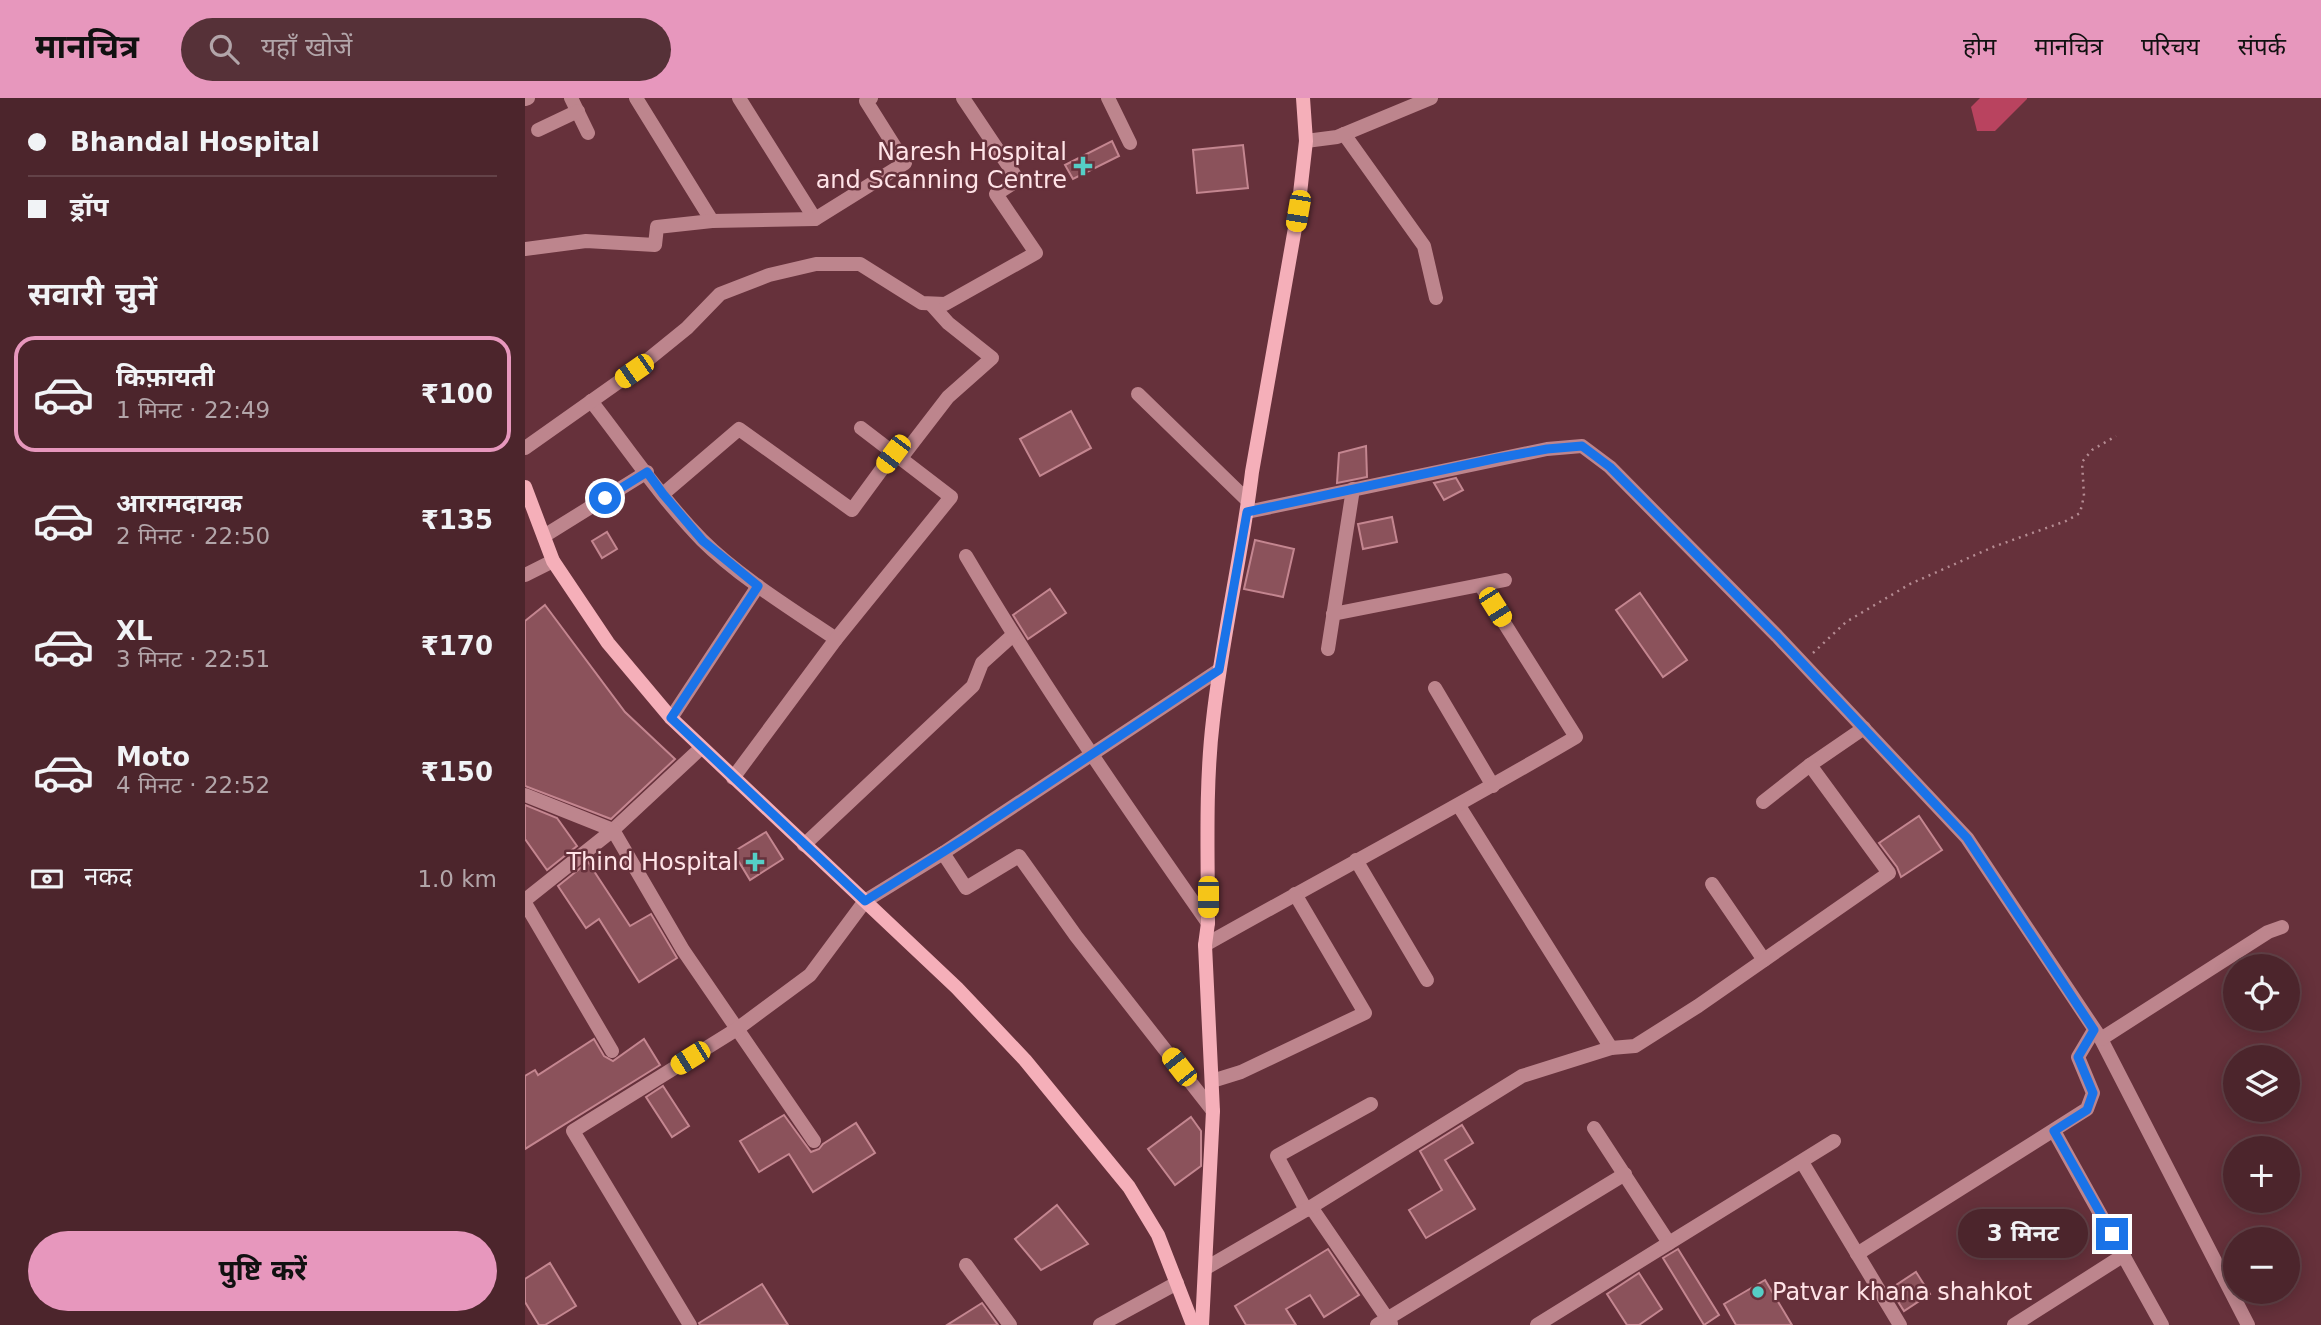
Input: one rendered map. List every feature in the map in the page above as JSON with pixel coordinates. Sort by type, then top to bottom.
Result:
[{"type":"street","points":[[636,98],[712,221]]},
{"type":"street","points":[[739,98],[815,219]]},
{"type":"street","points":[[525,249],[586,241],[655,245],[657,227],[712,221],[815,219],[905,163],[866,101],[870,98]]},
{"type":"street","points":[[525,448],[634,371],[687,328],[720,294],[769,275],[816,264],[860,264],[922,303],[945,304],[1036,253],[996,194],[1018,180],[963,98]]},
{"type":"street","points":[[1108,98],[1130,143]]},
{"type":"street","points":[[1202,1325],[1213,1111],[1205,945],[1208,923],[1208,791],[1212,724],[1298,211],[1307,141],[1303,98]]},
{"type":"street","points":[[1307,141],[1343,134],[1431,98]]},
{"type":"street","points":[[538,130],[574,104],[588,133]]},
{"type":"street","points":[[1343,134],[1424,246],[1436,298]]},
{"type":"street","points":[[663,494],[739,429],[852,510],[948,397],[992,358],[948,323],[932,304]]},
{"type":"street","points":[[1138,394],[1248,507]]},
{"type":"street","points":[[591,401],[703,541],[758,586],[836,639]]},
{"type":"street","points":[[733,778],[836,639],[951,497],[861,428]]},
{"type":"street","points":[[1248,507],[1353,489],[1547,449],[1582,446],[1610,467],[1803,663],[1967,838],[2097,1035],[2248,1325]]},
{"type":"street","points":[[544,536],[647,472]]},
{"type":"street","points":[[525,487],[553,561],[608,643],[671,718],[957,988],[1025,1060],[1129,1187],[1158,1235],[1193,1325]]},
{"type":"street","points":[[1328,649],[1353,489]]},
{"type":"street","points":[[966,556],[1013,635],[1091,755],[1208,923]]},
{"type":"street","points":[[525,575],[553,561]]},
{"type":"street","points":[[1333,614],[1505,580]]},
{"type":"street","points":[[671,718],[758,586]]},
{"type":"street","points":[[1205,945],[1459,806],[1576,737],[1481,586]]},
{"type":"street","points":[[804,845],[973,686],[982,663],[1013,635]]},
{"type":"street","points":[[690,1325],[573,1131],[737,1029],[810,975],[865,901],[943,853],[1219,670]]},
{"type":"street","points":[[1435,688],[1493,786]]},
{"type":"street","points":[[1763,802],[1864,728]]},
{"type":"street","points":[[612,1051],[525,902],[613,830],[701,748]]},
{"type":"street","points":[[1206,1268],[1309,1208],[1522,1076],[1611,1048],[1635,1046],[1764,961],[1889,873],[1810,765]]},
{"type":"street","points":[[525,795],[613,830],[683,950],[814,1141]]},
{"type":"street","points":[[1459,806],[1611,1048]]},
{"type":"street","points":[[943,853],[966,888],[1019,856],[1076,936],[1213,1111]]},
{"type":"street","points":[[1356,860],[1427,980]]},
{"type":"street","points":[[1712,884],[1764,961]]},
{"type":"street","points":[[1212,1082],[1241,1072],[1365,1013],[1295,894]]},
{"type":"street","points":[[1857,1254],[2087,1110],[2093,1093],[2078,1057],[2097,1035],[2268,932],[2282,927]]},
{"type":"street","points":[[1371,1104],[1277,1156],[1385,1323],[1625,1174]]},
{"type":"street","points":[[1594,1128],[1669,1243]]},
{"type":"street","points":[[2054,1131],[2162,1325]]},
{"type":"street","points":[[1537,1325],[1833,1141]]},
{"type":"street","points":[[1802,1161],[1900,1325]]},
{"type":"street","points":[[2014,1325],[2124,1255]]},
{"type":"street","points":[[966,1265],[1010,1325]]},
{"type":"street","points":[[1100,1325],[1177,1283]]},
{"type":"path","points":[[1803,663],[1846,622],[1910,584],[1993,547],[2066,521],[2080,513],[2084,496],[2082,462],[2092,450],[2116,436]]},
{"type":"shaded area","points":[[1980,98],[2027,99],[1995,131],[1977,131],[1971,107]]},
{"type":"building","points":[[1112,141],[1119,156],[1073,179],[1065,165]]},
{"type":"building","points":[[1243,145],[1248,188],[1197,193],[1193,150]]},
{"type":"building","points":[[1071,411],[1091,448],[1040,476],[1020,439]]},
{"type":"building","points":[[1366,446],[1367,477],[1337,483],[1339,453]]},
{"type":"building","points":[[1456,478],[1463,490],[1444,500],[1434,483]]},
{"type":"building","points":[[1392,517],[1397,542],[1363,549],[1358,524]]},
{"type":"building","points":[[607,532],[617,549],[602,558],[592,541]]},
{"type":"building","points":[[1255,540],[1294,549],[1283,597],[1244,589]]},
{"type":"building","points":[[1050,589],[1066,613],[1028,639],[1013,615]]},
{"type":"building","points":[[1640,593],[1687,660],[1663,677],[1616,610]]},
{"type":"building","points":[[545,605],[625,712],[675,759],[611,819],[525,786],[525,621]]},
{"type":"building","points":[[525,805],[557,818],[577,846],[547,870],[525,839]]},
{"type":"building","points":[[1919,816],[1942,850],[1901,877],[1879,843]]},
{"type":"building","points":[[766,832],[783,859],[750,880],[733,852]]},
{"type":"building","points":[[588,862],[630,926],[651,914],[677,958],[639,982],[599,919],[586,928],[558,886]]},
{"type":"building","points":[[594,1039],[604,1056],[613,1061],[644,1039],[660,1065],[525,1149],[525,1076],[535,1070],[538,1075]]},
{"type":"building","points":[[663,1086],[689,1126],[672,1137],[646,1097]]},
{"type":"building","points":[[784,1115],[811,1152],[856,1123],[875,1153],[813,1192],[789,1154],[759,1172],[740,1141]]},
{"type":"building","points":[[1191,1117],[1201,1131],[1201,1166],[1175,1185],[1148,1149]]},
{"type":"building","points":[[1462,1125],[1473,1143],[1445,1160],[1475,1209],[1426,1238],[1409,1210],[1442,1190],[1420,1151]]},
{"type":"building","points":[[1057,1205],[1088,1244],[1041,1270],[1015,1239]]},
{"type":"building","points":[[1328,1249],[1359,1295],[1324,1317],[1310,1295],[1286,1309],[1296,1325],[1246,1325],[1235,1306]]},
{"type":"building","points":[[1678,1249],[1719,1315],[1704,1325],[1663,1258]]},
{"type":"building","points":[[550,1263],[576,1306],[545,1325],[539,1325],[525,1302],[525,1279]]},
{"type":"building","points":[[1916,1272],[1930,1294],[1904,1311],[1890,1289]]},
{"type":"building","points":[[1639,1273],[1662,1309],[1639,1325],[1627,1325],[1607,1294]]},
{"type":"building","name":"Patvar khana shahkot","points":[[1765,1280],[1792,1325],[1736,1325],[1724,1304]]},
{"type":"building","points":[[762,1284],[788,1325],[700,1325],[699,1323]]},
{"type":"building","points":[[982,1303],[998,1325],[947,1325]]},
{"type":"place","name":"Naresh Hospital and Scanning Centre","points":[[1083,166]]},
{"type":"place","name":"Thind Hospital","points":[[755,862]]},
{"type":"place","name":"Patvar khana shahkot","points":[[1758,1292]]},
{"type":"route","points":[[605,498],[647,472],[703,541],[758,586],[671,718],[865,901],[964,839],[1219,670],[1247,512],[1498,458],[1582,446],[1610,467],[1777,636],[1967,838],[2094,1030],[2078,1057],[2093,1093],[2087,1110],[2054,1131],[2112,1234]]}]
